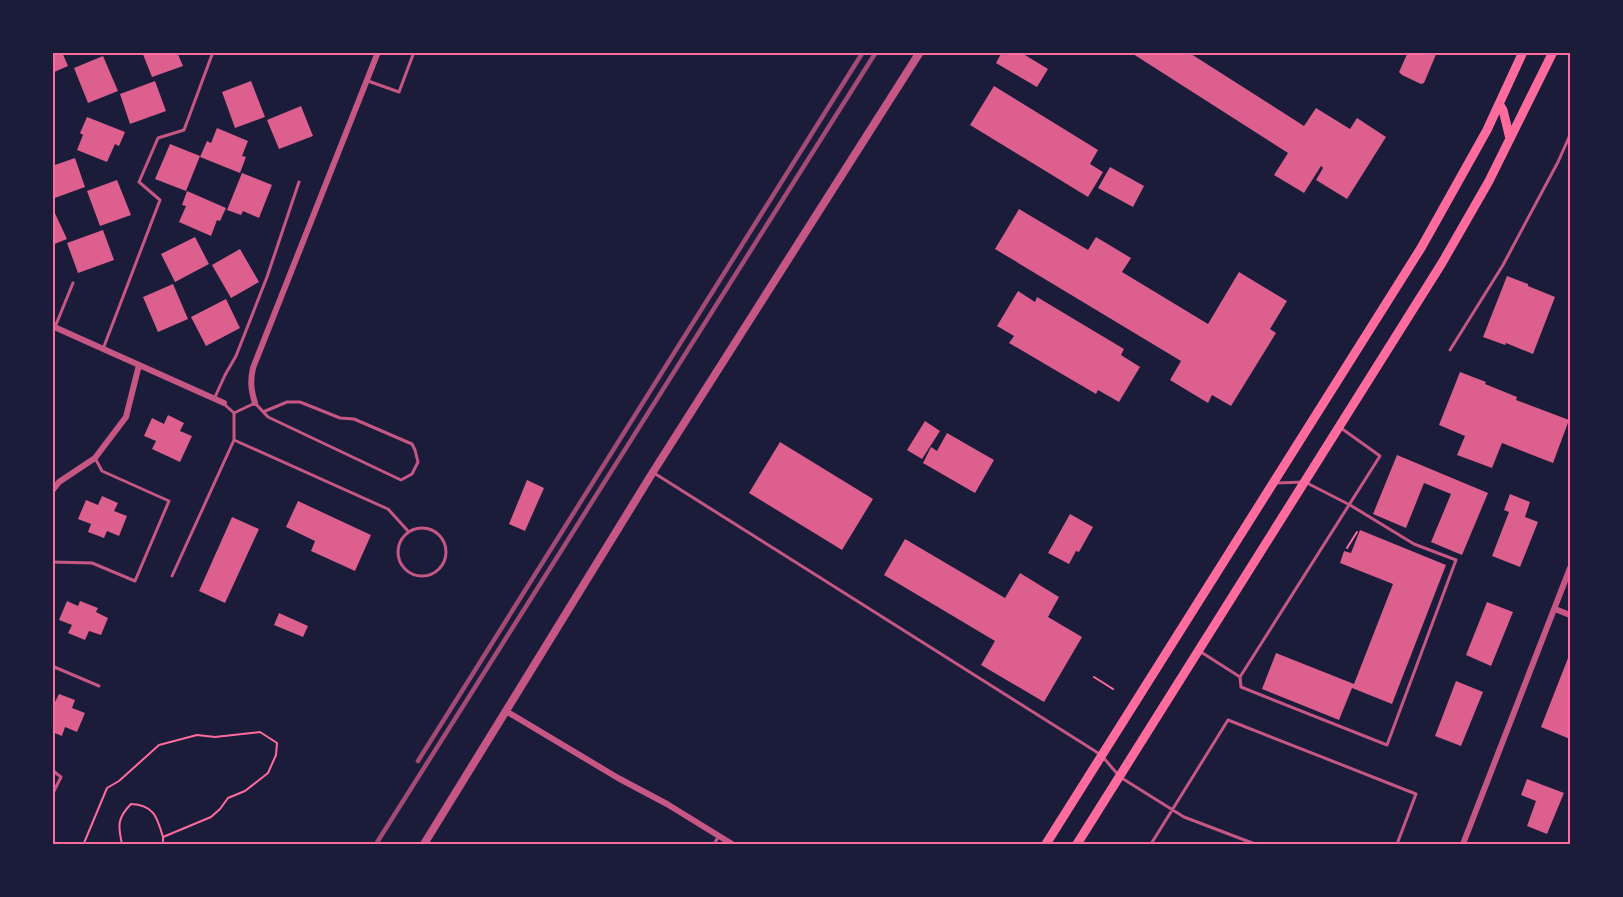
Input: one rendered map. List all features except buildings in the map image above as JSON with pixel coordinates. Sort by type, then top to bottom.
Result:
[{"type":"main road","points":[[1046,844],[1421,248],[1466,169],[1523,52]]},
{"type":"main road","points":[[1077,844],[1340,427],[1467,220],[1510,140],[1553,52]]},
{"type":"main road","points":[[1499,104],[1503,110],[1510,140]]},
{"type":"street","points":[[255,403],[251,386],[253,368],[378,52]]},
{"type":"street","points":[[424,844],[653,472],[920,52]]},
{"type":"street","points":[[54,327],[224,403]]},
{"type":"street","points":[[53,488],[95,458],[126,417],[139,365]]},
{"type":"street","points":[[1463,844],[1570,567]]},
{"type":"street","points":[[1555,609],[1570,615]]},
{"type":"street","points":[[506,711],[618,778],[668,804],[732,844]]},
{"type":"lane","points":[[103,349],[160,200],[140,182],[158,138],[184,130],[213,52]]},
{"type":"lane","points":[[368,81],[399,92],[414,52]]},
{"type":"lane","points":[[1450,350],[1503,265],[1570,135]]},
{"type":"lane","points":[[214,399],[236,356],[267,277],[298,182]]},
{"type":"lane","points":[[54,327],[73,284]]},
{"type":"lane","points":[[234,413],[255,403],[263,412],[268,417],[401,480],[412,474],[416,468],[418,456],[412,444],[354,418],[340,418],[300,402],[287,402],[263,412]]},
{"type":"lane","points":[[172,576],[234,440],[234,413],[224,403]]},
{"type":"lane","points":[[1274,483],[1305,482],[1350,505],[1414,544],[1456,560],[1387,745],[1241,687],[1240,677],[1350,505],[1380,456],[1340,427]]},
{"type":"lane","points":[[234,440],[388,508],[408,531]]},
{"type":"lane","points":[[52,562],[92,563],[135,581],[169,501],[102,471],[95,458]]},
{"type":"lane","points":[[653,472],[1102,756],[1120,777],[1184,817],[1255,844]]},
{"type":"lane","points":[[422,527],[429,528],[444,542],[446,555],[444,562],[435,572],[422,576],[415,575],[400,562],[398,555],[400,542],[408,531],[422,527]]},
{"type":"lane","points":[[1199,651],[1240,677]]},
{"type":"lane","points":[[52,666],[99,686]]},
{"type":"lane","points":[[1151,844],[1228,720],[1416,794],[1397,844]]},
{"type":"lane","points":[[52,770],[61,777],[52,795]]},
{"type":"lane","points":[[714,844],[719,836]]},
{"type":"path","points":[[1347,548],[1357,532]]},
{"type":"path","points":[[1094,677],[1113,689]]},
{"type":"path","points":[[87,844],[84,843],[107,788],[119,781],[159,745],[197,735],[215,737],[260,732],[277,743],[276,755],[268,773],[245,791],[228,798],[211,817],[163,837]]},
{"type":"path","points":[[122,844],[119,830],[121,814],[131,804],[141,804],[153,812],[159,822],[163,844]]},
{"type":"railway","points":[[418,761],[863,52]]},
{"type":"railway","points":[[376,844],[876,52]]}]
